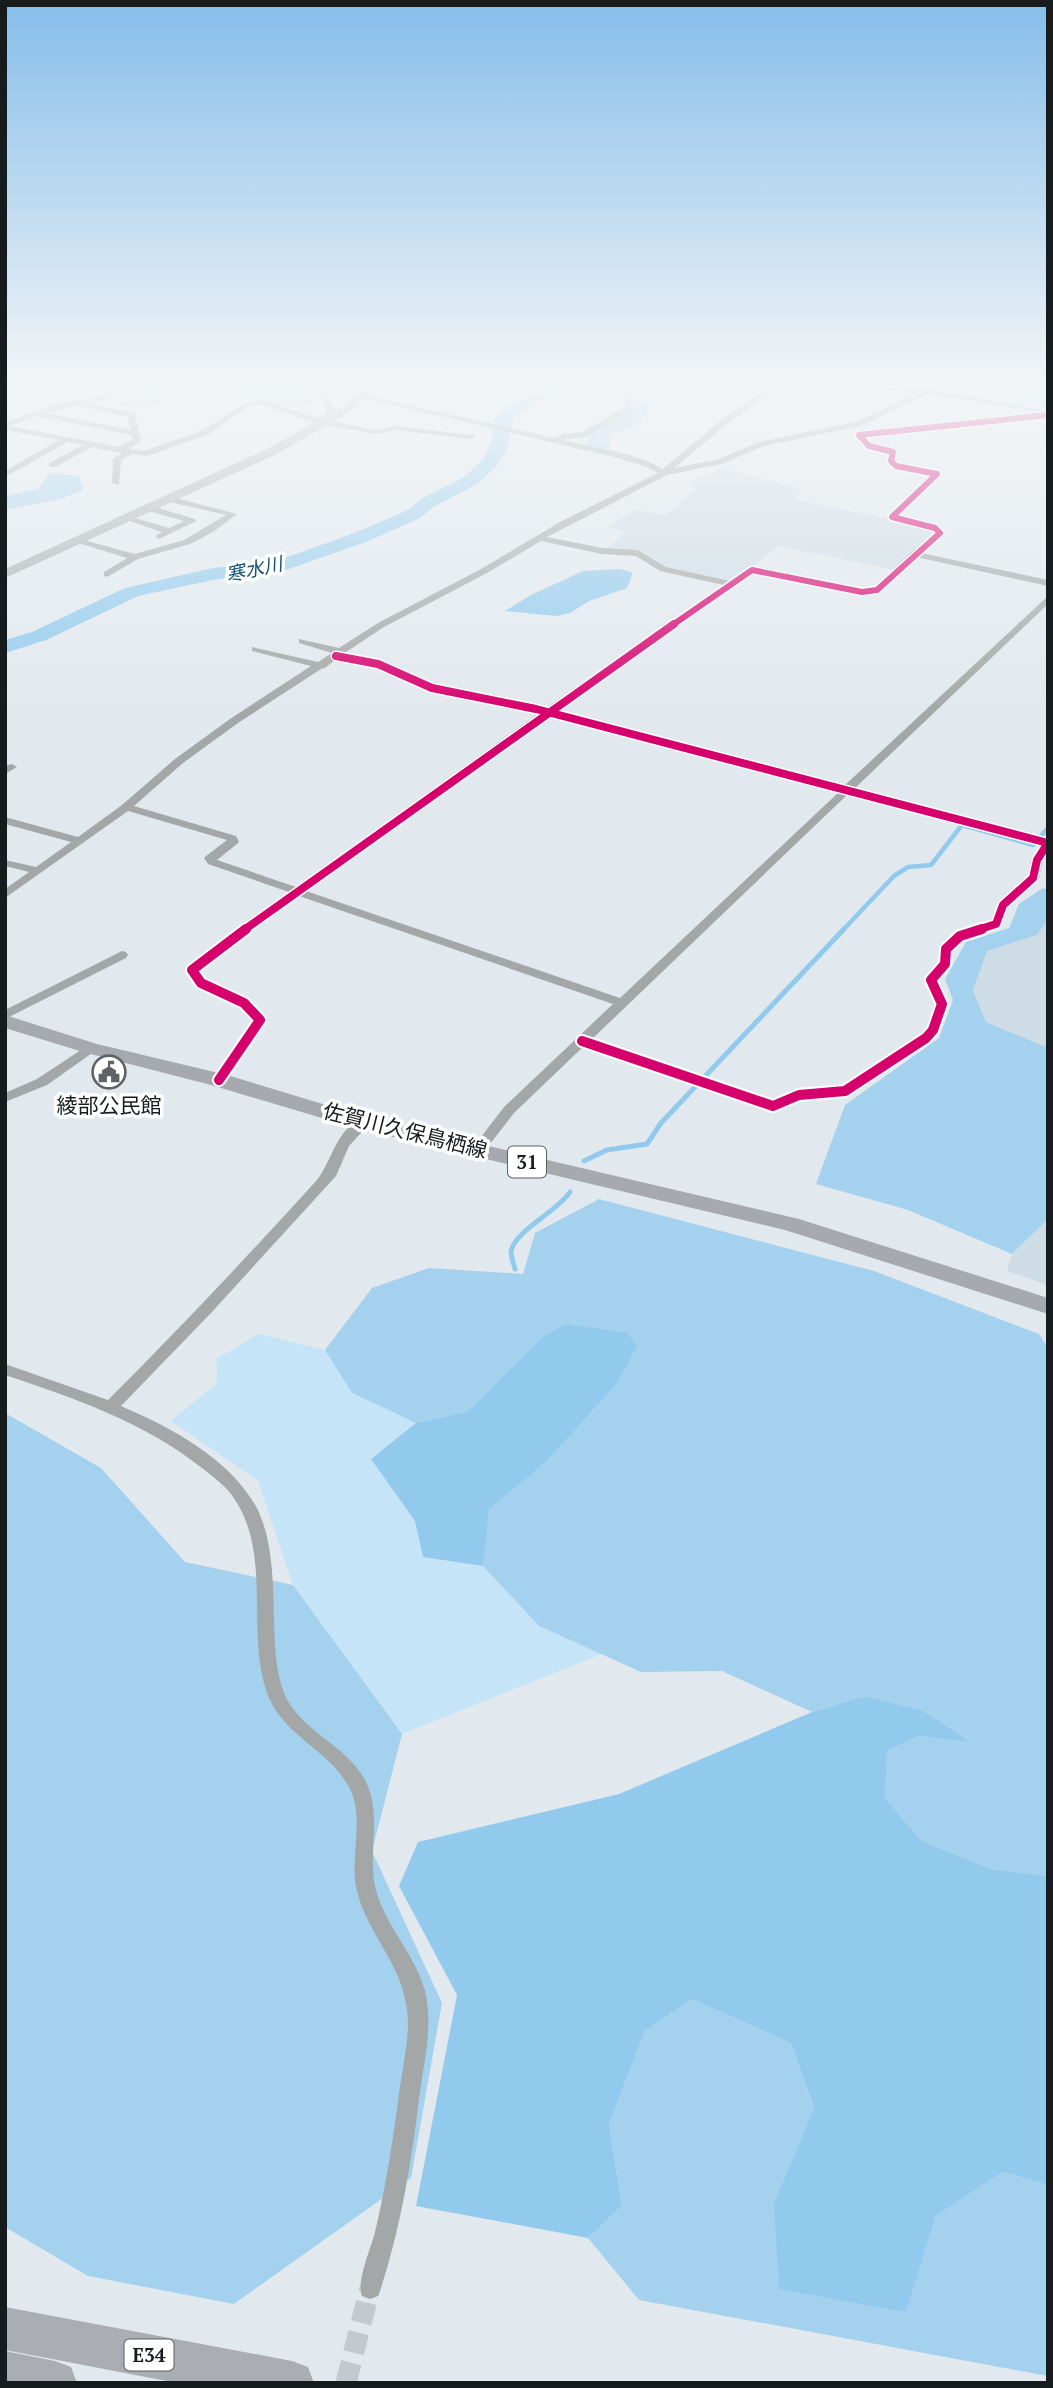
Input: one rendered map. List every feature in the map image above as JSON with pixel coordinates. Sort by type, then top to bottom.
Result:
[{"type":"highway","name":"E34","points":[[5,2328],[292,2383]]},
{"type":"highway","points":[[5,2373],[55,2383]]},
{"type":"main road","points":[[5,574],[180,493]]},
{"type":"main road","name":"佐賀川久保鳥栖線","points":[[5,1021],[90,1048],[219,1080],[363,1123],[791,1224],[1048,1306]]},
{"type":"street","points":[[5,895],[126,807],[179,761],[381,625],[624,493]]},
{"type":"street","points":[[219,1080],[260,1020],[244,1003],[201,983],[192,970],[194,966],[547,712],[752,570],[873,592],[937,536],[939,530],[895,518],[892,514],[915,493]]},
{"type":"street","points":[[107,574],[135,557],[169,552],[213,529],[233,514],[168,499]]},
{"type":"street","points":[[148,508],[192,521],[159,536]]},
{"type":"street","points":[[125,519],[169,531]]},
{"type":"street","points":[[539,538],[602,551],[638,553],[663,569],[732,584]]},
{"type":"street","points":[[76,541],[135,557]]},
{"type":"street","points":[[914,554],[1048,583]]},
{"type":"street","points":[[478,1150],[509,1110],[1048,599]]},
{"type":"street","points":[[302,641],[378,664],[432,688],[547,712],[1048,843],[1037,860],[1033,878],[1003,905],[996,924],[960,936],[946,949],[945,964],[931,980],[942,1004],[933,1030],[926,1038],[845,1091],[835,1095],[792,1097],[781,1105],[773,1106],[582,1041]]},
{"type":"street","points":[[255,649],[322,666]]},
{"type":"street","points":[[126,807],[232,838],[233,842],[210,858],[212,862],[622,1003]]},
{"type":"street","points":[[5,820],[80,841]]},
{"type":"street","points":[[5,863],[38,871]]},
{"type":"street","points":[[5,1014],[122,955]]},
{"type":"street","points":[[5,1098],[42,1082],[90,1048]]},
{"type":"street","points":[[112,1406],[206,1310],[331,1173],[339,1147],[363,1123]]},
{"type":"street","points":[[5,1369],[112,1406],[182,1444],[236,1490],[249,1511],[257,1532],[268,1656],[275,1692],[283,1710],[291,1719],[343,1764],[358,1785],[365,1803],[362,1866],[366,1892],[406,1964],[415,1991],[419,2021],[402,2157],[383,2251],[370,2288]]},
{"type":"shaded area","points":[[18,493],[75,493],[61,499],[5,510],[5,497]]},
{"type":"shaded area","points":[[691,493],[799,493],[795,500],[932,528],[936,533],[894,570],[779,546],[732,582],[668,568],[640,550],[607,549],[626,531],[608,527],[635,510],[666,515]]},
{"type":"shaded area","points":[[621,569],[633,573],[627,588],[589,601],[570,613],[556,616],[505,611],[531,595],[583,571]]},
{"type":"shaded area","points":[[1043,888],[1048,890],[1048,919],[1037,935],[987,951],[973,990],[986,1022],[1048,1048],[1048,1219],[1012,1254],[908,1210],[816,1184],[845,1105],[939,1038],[953,1000],[945,979],[966,942],[1009,928],[1019,904]]},
{"type":"shaded area","points":[[1045,922],[1048,922],[1048,1048],[986,1022],[973,990],[987,951],[1037,935]]},
{"type":"shaded area","points":[[599,1199],[874,1271],[1039,1334],[1048,1348],[1048,1876],[992,1869],[922,1841],[885,1798],[887,1751],[919,1736],[971,1741],[922,1710],[865,1696],[812,1712],[722,1671],[641,1672],[539,1626],[483,1566],[488,1509],[547,1461],[616,1385],[544,1336],[468,1411],[416,1423],[352,1393],[325,1350],[372,1288],[429,1268],[523,1274],[535,1233]]},
{"type":"shaded area","points":[[1048,1219],[1048,1285],[1007,1271],[1012,1254]]},
{"type":"shaded area","points":[[566,1324],[627,1333],[637,1346],[616,1385],[547,1461],[489,1509],[483,1566],[423,1557],[415,1521],[371,1459],[416,1423],[468,1411],[544,1336]]},
{"type":"shaded area","points":[[259,1334],[325,1350],[352,1393],[416,1423],[372,1459],[415,1521],[424,1557],[483,1566],[539,1626],[602,1654],[402,1734],[293,1585],[258,1481],[171,1421],[217,1383],[216,1359]]},
{"type":"shaded area","points":[[5,1413],[101,1468],[185,1562],[293,1585],[402,1734],[372,1851],[442,2003],[411,2178],[234,2304],[88,2276],[5,2227]]},
{"type":"shaded area","points":[[865,1696],[922,1710],[972,1742],[919,1736],[887,1751],[885,1798],[922,1841],[992,1869],[1048,1876],[1048,2185],[1003,2172],[936,2216],[906,2312],[779,2289],[774,2202],[814,2109],[791,2043],[692,1999],[645,2031],[609,2124],[622,2206],[588,2238],[416,2206],[457,1995],[399,1886],[418,1842],[619,1794],[812,1712]]},
{"type":"shaded area","points":[[692,1999],[791,2043],[814,2110],[774,2202],[906,2311],[936,2216],[1003,2172],[1048,2185],[1048,2376],[639,2300],[588,2238],[622,2206],[609,2124],[645,2031]]},
{"type":"waterway","name":"寒水川","points":[[5,647],[39,636],[132,592],[213,574],[279,566],[359,538],[414,514],[427,503],[446,493]]},
{"type":"waterway","points":[[843,930],[894,876],[908,867],[931,865],[962,825],[1033,845],[1048,828]]},
{"type":"waterway","points":[[584,1161],[607,1150],[647,1144],[661,1123],[844,929]]},
{"type":"waterway","points":[[515,1269],[511,1252],[514,1244],[570,1192]]},
{"type":"tunnel","points":[[346,2383],[370,2288]]},
{"type":"cycle path","points":[[219,1080],[260,1020],[244,1003],[201,983],[192,970],[194,966],[547,712],[752,570],[862,592],[877,590],[940,533],[935,528],[892,517],[917,493]]},
{"type":"cycle path","points":[[336,656],[378,664],[432,688],[536,709],[1048,843],[1037,860],[1033,878],[1003,905],[996,924],[960,936],[946,949],[945,964],[931,980],[942,1004],[933,1030],[926,1038],[845,1091],[793,1096],[773,1106],[582,1041]]},
{"type":"place","name":"綾部公民館","points":[[109,1072]]}]
